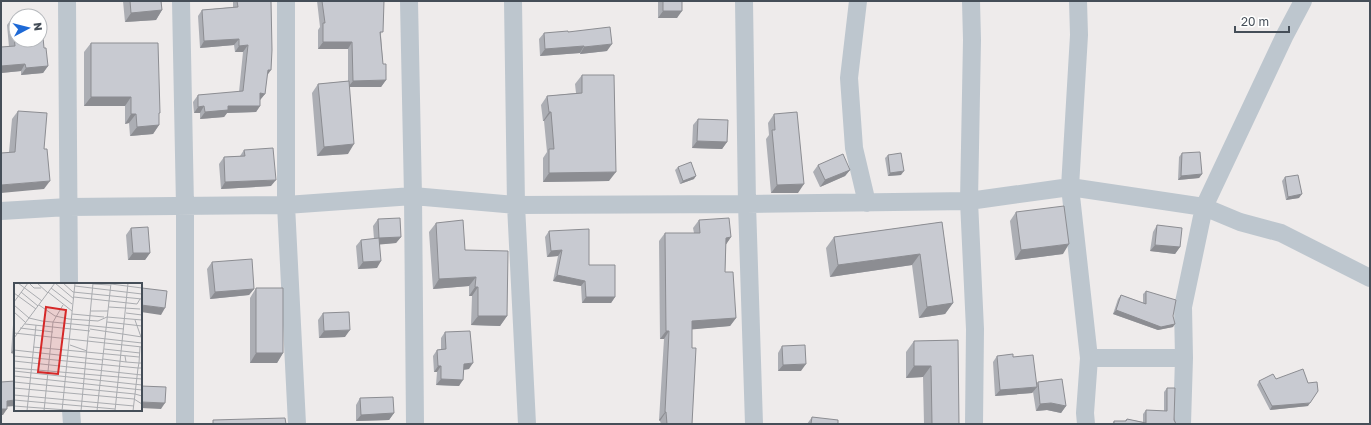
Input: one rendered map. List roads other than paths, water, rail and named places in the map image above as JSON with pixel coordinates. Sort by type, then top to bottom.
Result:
[{"type":"street","points":[[67,1],[70,283]]},
{"type":"street","points":[[181,1],[185,206],[185,424]]},
{"type":"street","points":[[286,1],[286,205],[297,424]]},
{"type":"street","points":[[409,1],[413,196],[415,424]]},
{"type":"street","points":[[513,1],[516,205],[528,424]]},
{"type":"street","points":[[744,1],[747,204],[754,424]]},
{"type":"street","points":[[858,1],[850,78],[854,148],[867,203]]},
{"type":"street","points":[[971,1],[972,40],[969,201],[975,328],[974,424]]},
{"type":"street","points":[[1078,1],[1079,35],[1070,187],[1088,358],[1085,413],[1086,424]]},
{"type":"street","points":[[1182,424],[1184,358],[1183,307],[1204,207],[1303,1]]},
{"type":"street","points":[[1,211],[68,207],[286,205],[413,196],[516,205],[969,201],[1070,187],[1204,207],[1240,222],[1281,233],[1370,278]]},
{"type":"street","points":[[1088,358],[1184,358]]},
{"type":"street","points":[[71,411],[72,424]]}]
